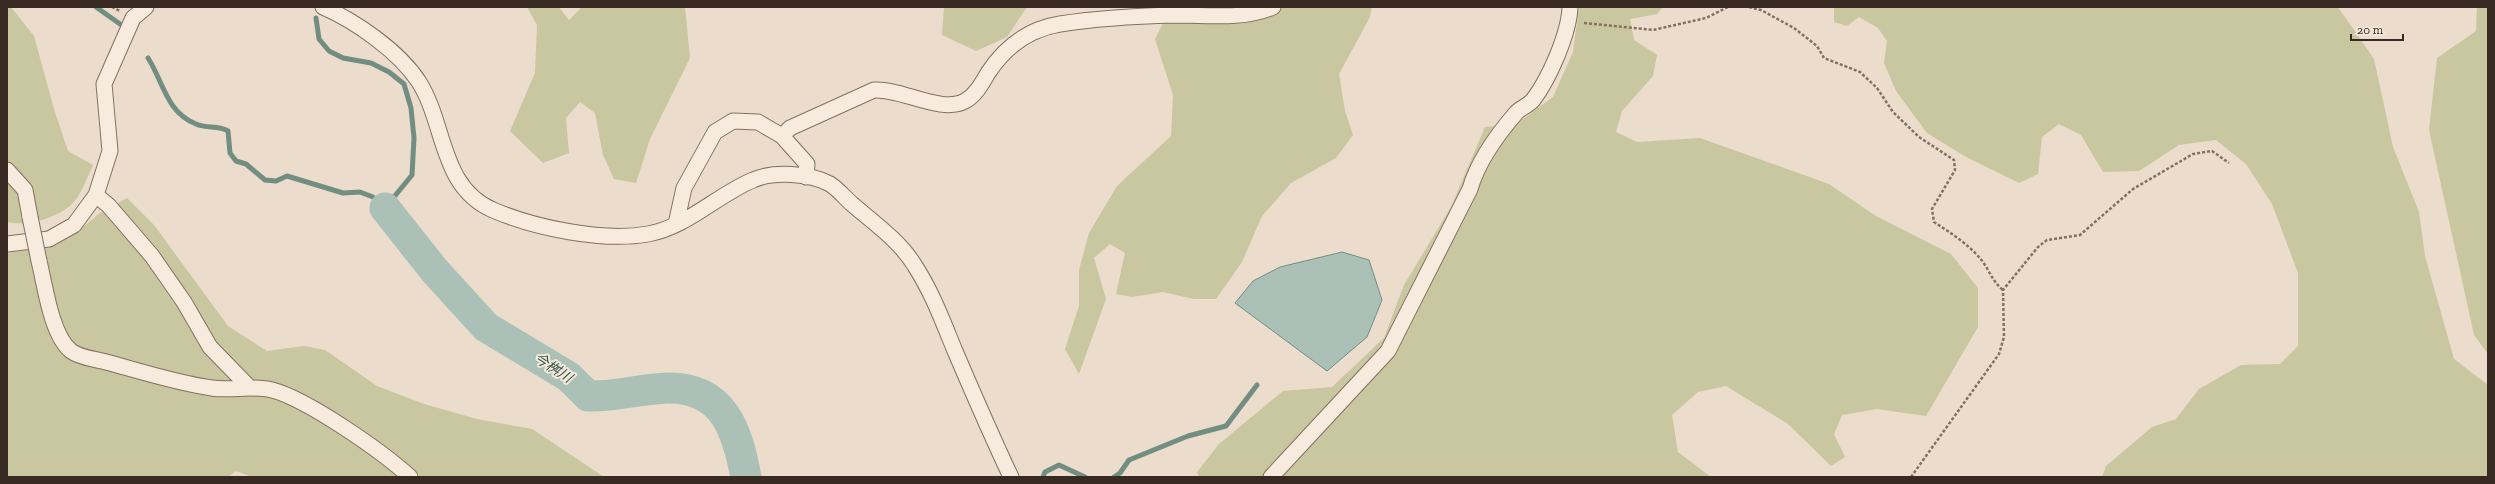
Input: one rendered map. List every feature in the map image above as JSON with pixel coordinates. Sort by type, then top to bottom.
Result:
[{"type":"street","points":[[7,244],[49,240],[74,225],[96,195],[110,151],[104,84],[133,18],[146,7]]},
{"type":"street","points":[[324,7],[349,19],[386,47],[418,82],[431,109],[452,171],[468,194],[491,209],[520,220],[612,238],[650,234],[676,224],[754,179],[784,175],[806,177],[830,184],[893,240],[914,264],[930,293],[989,431],[1011,477]]},
{"type":"street","points":[[782,136],[790,128],[874,90],[887,89],[933,102],[951,105],[965,101],[975,92],[996,61],[1010,45],[1033,32],[1059,24],[1134,17],[1235,17],[1258,13],[1273,7]]},
{"type":"street","points":[[1271,477],[1388,350],[1470,189],[1476,169],[1517,112],[1531,102],[1543,86],[1570,14]]},
{"type":"street","points":[[676,224],[684,188],[715,132],[733,121],[758,122],[782,136],[807,164],[806,177]]},
{"type":"street","points":[[7,170],[25,190],[39,261],[54,321],[62,340],[72,352],[152,374],[213,388],[249,387],[271,390],[295,399],[369,446],[410,477]]},
{"type":"street","points":[[96,195],[109,206],[152,256],[184,302],[210,347],[249,387]]},
{"type":"path","points":[[1570,14],[1653,30],[1706,18],[1728,7]]},
{"type":"path","points":[[1749,7],[1761,10],[1794,28],[1817,46],[1824,58],[1860,72],[1877,88],[1893,112],[1919,137],[1954,160],[1954,170],[1932,209],[1934,222],[1954,235],[1983,262],[1995,284],[2003,290]]},
{"type":"path","points":[[1911,477],[1999,354],[2004,337],[2003,290],[2038,247],[2047,240],[2080,235],[2133,189],[2193,154],[2212,151],[2229,163]]},
{"type":"green space","points":[[7,7],[11,7],[34,36],[54,109],[68,151],[93,165],[77,198],[71,205],[55,215],[35,222],[7,222]]},
{"type":"green space","points":[[527,7],[559,7],[569,20],[582,7],[685,7],[690,58],[650,139],[636,183],[614,179],[603,155],[595,113],[580,102],[566,118],[569,153],[543,163],[510,131],[535,73],[537,25]]},
{"type":"green space","points":[[944,7],[1027,7],[1007,37],[976,51],[942,35]]},
{"type":"green space","points":[[1164,7],[1372,7],[1370,17],[1339,74],[1345,111],[1353,135],[1336,158],[1291,183],[1262,216],[1242,262],[1216,299],[1194,299],[1163,292],[1132,297],[1116,294],[1125,253],[1110,244],[1094,258],[1106,299],[1079,374],[1065,349],[1079,306],[1079,270],[1089,233],[1117,186],[1171,136],[1173,95],[1155,39],[1164,21]]},
{"type":"green space","points":[[1579,7],[1663,7],[1657,14],[1630,19],[1634,40],[1657,55],[1653,76],[1622,111],[1616,132],[1637,142],[1700,138],[1829,184],[1876,216],[1951,254],[1978,288],[1978,327],[1926,416],[1877,409],[1842,415],[1834,434],[1845,457],[1831,466],[1788,424],[1726,386],[1698,392],[1672,415],[1678,452],[1711,477],[1199,477],[1197,472],[1219,444],[1283,391],[1332,387],[1384,338],[1404,285],[1451,207],[1485,127],[1516,124],[1553,97],[1573,52]]},
{"type":"green space","points":[[1834,7],[2338,7],[2374,59],[2393,147],[2419,212],[2425,256],[2454,359],[2488,385],[2488,477],[2102,477],[2106,466],[2152,427],[2176,419],[2199,389],[2241,365],[2280,364],[2298,346],[2298,273],[2272,204],[2246,164],[2216,140],[2179,145],[2139,171],[2103,172],[2081,135],[2059,124],[2042,137],[2038,174],[2019,183],[1966,157],[1927,133],[1896,91],[1884,63],[1887,41],[1878,28],[1859,17],[1847,26],[1834,22]]},
{"type":"green space","points":[[2477,7],[2488,7],[2488,354],[2474,335],[2429,130],[2437,58],[2476,31]]},
{"type":"green space","points":[[127,198],[154,225],[228,326],[267,351],[304,346],[325,350],[377,386],[424,404],[477,419],[532,429],[604,477],[252,477],[236,471],[228,477],[7,477],[7,253],[54,246],[76,233],[100,213]]},
{"type":"shaded area","points":[[1342,252],[1369,260],[1382,300],[1367,337],[1327,371],[1235,303],[1253,281],[1280,267]]},
{"type":"waterway","points":[[96,7],[120,24]]},
{"type":"waterway","points":[[148,58],[167,96],[178,112],[186,119],[196,124],[220,128],[228,131],[230,153],[236,161],[246,164],[265,180],[276,181],[287,176],[343,193],[360,192],[373,197],[385,208],[412,175],[414,138],[411,108],[404,84],[389,72],[371,63],[343,58],[329,51],[319,39],[316,18]]},
{"type":"waterway","name":"今桝川","points":[[385,208],[434,270],[486,327],[569,377],[588,396],[667,388],[686,390],[702,395],[715,403],[724,414],[732,428],[738,443],[746,477]]},
{"type":"waterway","points":[[1114,477],[1120,473],[1129,460],[1188,436],[1226,426],[1257,385]]},
{"type":"waterway","points":[[1043,477],[1045,472],[1059,465],[1085,477]]}]
